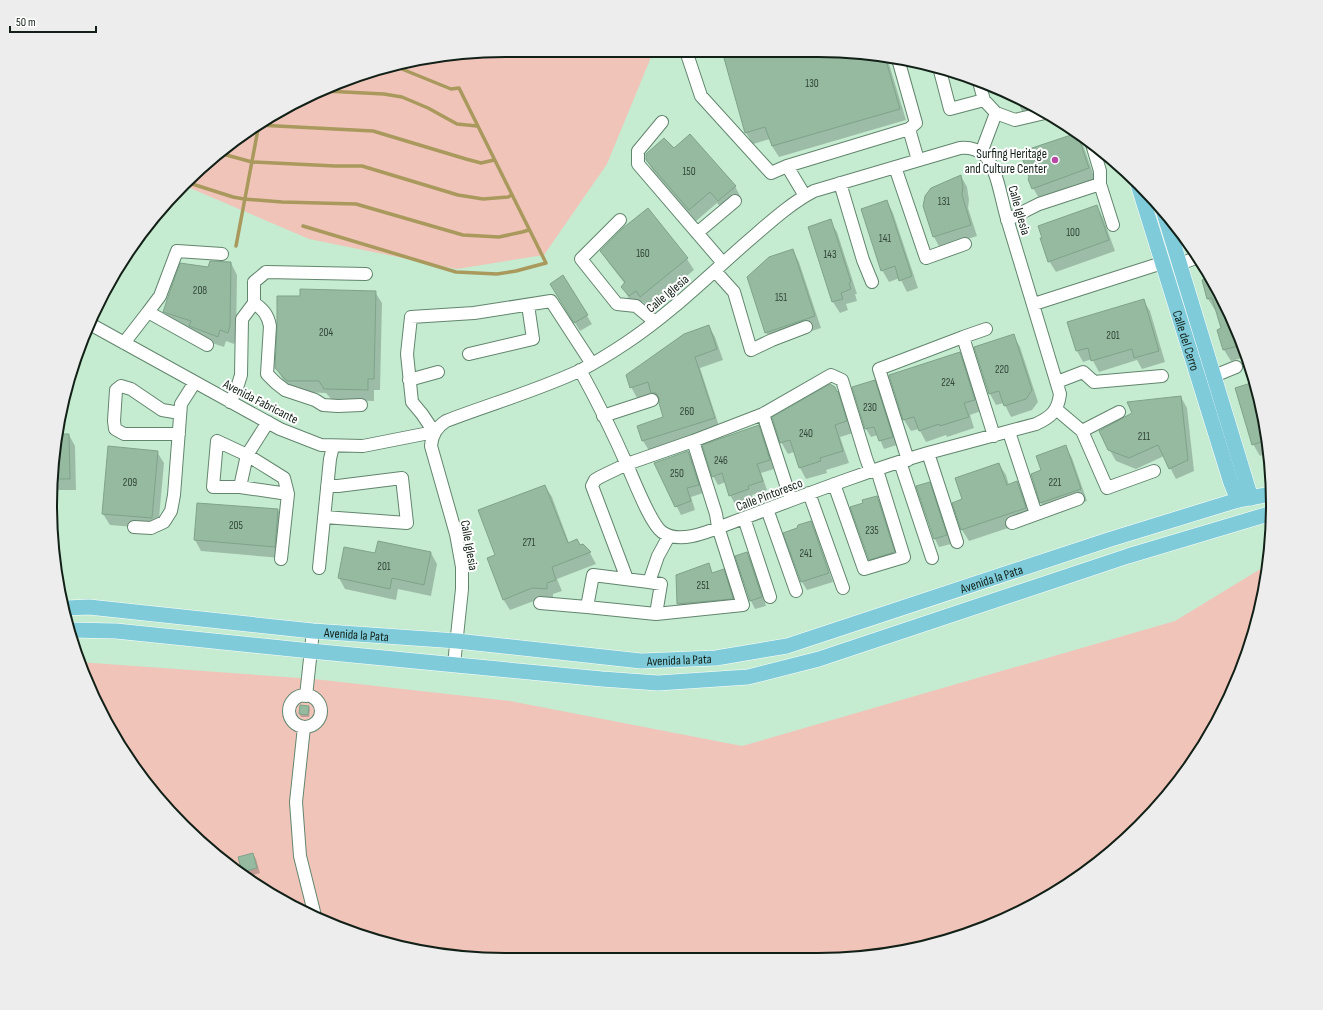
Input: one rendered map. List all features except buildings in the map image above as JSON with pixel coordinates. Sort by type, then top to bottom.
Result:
[{"type":"main road","name":"Calle del Cerro","points":[[1141,195],[1231,483],[1244,499]]},
{"type":"main road","name":"Calle del Cerro","points":[[1168,226],[1214,376],[1244,499]]},
{"type":"main road","name":"Avenida la Pata","points":[[69,608],[88,607],[313,631],[457,641],[641,661],[716,658],[787,646],[1108,540],[1244,499],[1266,495]]},
{"type":"main road","points":[[1244,499],[1266,511]]},
{"type":"main road","name":"Avenida la Pata","points":[[75,630],[116,631],[602,679],[658,683],[748,677],[819,659],[1128,556],[1266,516]]},
{"type":"street","points":[[688,57],[701,96],[771,173],[787,166],[909,130],[916,123],[900,65]]},
{"type":"street","points":[[941,74],[950,109],[984,100]]},
{"type":"street","points":[[981,88],[984,100],[996,113],[1015,120],[1038,115]]},
{"type":"street","points":[[981,152],[996,113]]},
{"type":"street","points":[[662,122],[638,151],[638,164],[697,233],[719,267],[734,292],[751,350],[806,327]]},
{"type":"street","points":[[909,130],[918,160]]},
{"type":"street","name":"Calle Iglesia","points":[[454,664],[462,589],[462,567],[456,534],[432,446],[434,432],[446,421],[535,389],[580,370],[626,343],[654,322],[783,211],[814,191],[960,148],[974,149],[986,156],[993,169],[1007,220],[1057,382],[1060,394],[1056,409]]},
{"type":"street","points":[[1095,153],[1100,171],[1100,184],[1113,225]]},
{"type":"street","points":[[787,166],[805,196]]},
{"type":"street","points":[[895,166],[926,258],[965,244]]},
{"type":"street","points":[[840,183],[863,260],[872,282]]},
{"type":"street","points":[[1007,220],[1039,204],[1100,184]]},
{"type":"street","points":[[697,233],[735,201]]},
{"type":"street","points":[[620,220],[581,259],[617,304],[636,306],[654,322]]},
{"type":"street","points":[[124,343],[160,296],[176,251],[222,254]]},
{"type":"street","points":[[1180,264],[1192,259]]},
{"type":"street","points":[[1034,304],[1162,263]]},
{"type":"street","points":[[230,402],[236,391],[241,375],[242,319],[254,304],[254,282],[266,272],[366,274]]},
{"type":"street","points":[[434,432],[412,402],[407,354],[411,317],[474,313],[551,301],[592,364]]},
{"type":"street","points":[[254,304],[263,310],[269,319],[270,326],[267,374],[276,383],[285,390],[315,400],[323,405],[360,405]]},
{"type":"street","points":[[469,354],[533,338],[528,304]]},
{"type":"street","points":[[148,312],[207,345]]},
{"type":"street","name":"Avenida Fabricante","points":[[94,326],[280,429],[321,445],[363,446],[434,432]]},
{"type":"street","points":[[932,558],[879,369],[986,329]]},
{"type":"street","points":[[963,337],[994,436]]},
{"type":"street","points":[[1214,376],[1236,367]]},
{"type":"street","points":[[580,370],[627,464],[652,519],[660,530],[669,536],[658,556],[648,582]]},
{"type":"street","points":[[409,380],[438,372]]},
{"type":"street","points":[[1057,382],[1083,372],[1094,382],[1162,376]]},
{"type":"street","points":[[627,579],[592,486],[595,480],[600,476],[627,464],[763,414],[830,375],[842,380],[866,458],[874,471],[904,557],[864,569],[834,484]]},
{"type":"street","points":[[134,527],[150,528],[164,522],[171,511],[177,467],[180,412],[182,404],[195,382]]},
{"type":"street","points":[[178,434],[124,434],[115,429],[114,420],[116,390],[120,386],[131,389],[162,410],[180,412]]},
{"type":"street","points":[[603,416],[652,400]]},
{"type":"street","points":[[1056,409],[1082,431],[1107,488],[1154,471]]},
{"type":"street","name":"Calle Pintoresco","points":[[669,536],[675,538],[687,537],[744,518],[834,484],[928,453],[1036,424],[1047,418],[1056,409]]},
{"type":"street","points":[[1082,431],[1119,412]]},
{"type":"street","points":[[763,414],[791,500]]},
{"type":"street","points":[[240,487],[247,455],[268,422]]},
{"type":"street","points":[[1009,432],[1036,514]]},
{"type":"street","points":[[281,559],[288,494],[284,478],[247,455],[217,441],[213,487],[240,487],[288,494]]},
{"type":"street","points":[[540,603],[656,614],[743,606],[693,441]]},
{"type":"street","points":[[319,568],[330,459],[333,446]]},
{"type":"street","points":[[928,453],[957,542]]},
{"type":"street","points":[[324,518],[407,523],[402,478],[327,486]]},
{"type":"street","points":[[809,493],[843,588]]},
{"type":"street","points":[[1012,523],[1078,499]]},
{"type":"street","points":[[768,509],[796,591]]},
{"type":"street","points":[[744,518],[770,597]]},
{"type":"street","points":[[588,607],[593,575],[661,584],[656,614]]},
{"type":"street","points":[[306,696],[313,631]]},
{"type":"street","points":[[300,696],[306,696],[314,698],[318,702],[320,712],[317,721],[314,724],[304,727],[294,723],[289,714],[289,708],[295,699],[300,696]]},
{"type":"street","points":[[304,727],[296,802],[300,856],[313,910]]},
{"type":"shaded area","points":[[651,57],[607,164],[544,255],[457,269],[309,239],[189,187],[232,150],[281,117],[334,91],[389,72],[447,61],[476,58]]},
{"type":"shaded area","points":[[1261,569],[1251,621],[1232,676],[1220,703],[1206,729],[1173,778],[1135,822],[1091,860],[1042,893],[1016,907],[989,919],[934,938],[876,949],[847,952],[476,952],[447,949],[389,938],[334,919],[281,893],[256,877],[232,860],[188,822],[150,778],[117,729],[103,703],[86,663],[314,679],[510,701],[742,746],[1175,621]]},
{"type":"waterway","points":[[303,226],[456,272],[497,274],[516,271],[546,263],[459,88],[451,89],[402,69]]},
{"type":"waterway","points":[[333,91],[384,94],[402,97],[428,108],[457,124],[477,126]]},
{"type":"waterway","points":[[268,126],[373,131],[481,163],[494,160]]},
{"type":"waterway","points":[[236,246],[257,132]]},
{"type":"waterway","points":[[226,155],[252,162],[362,166],[458,195],[483,199],[508,197],[512,195]]},
{"type":"waterway","points":[[192,184],[244,199],[282,202],[356,204],[463,235],[499,237],[529,230]]},
{"type":"place","name":"Surfing Heritage and Culture Center","points":[[1055,160]]}]
